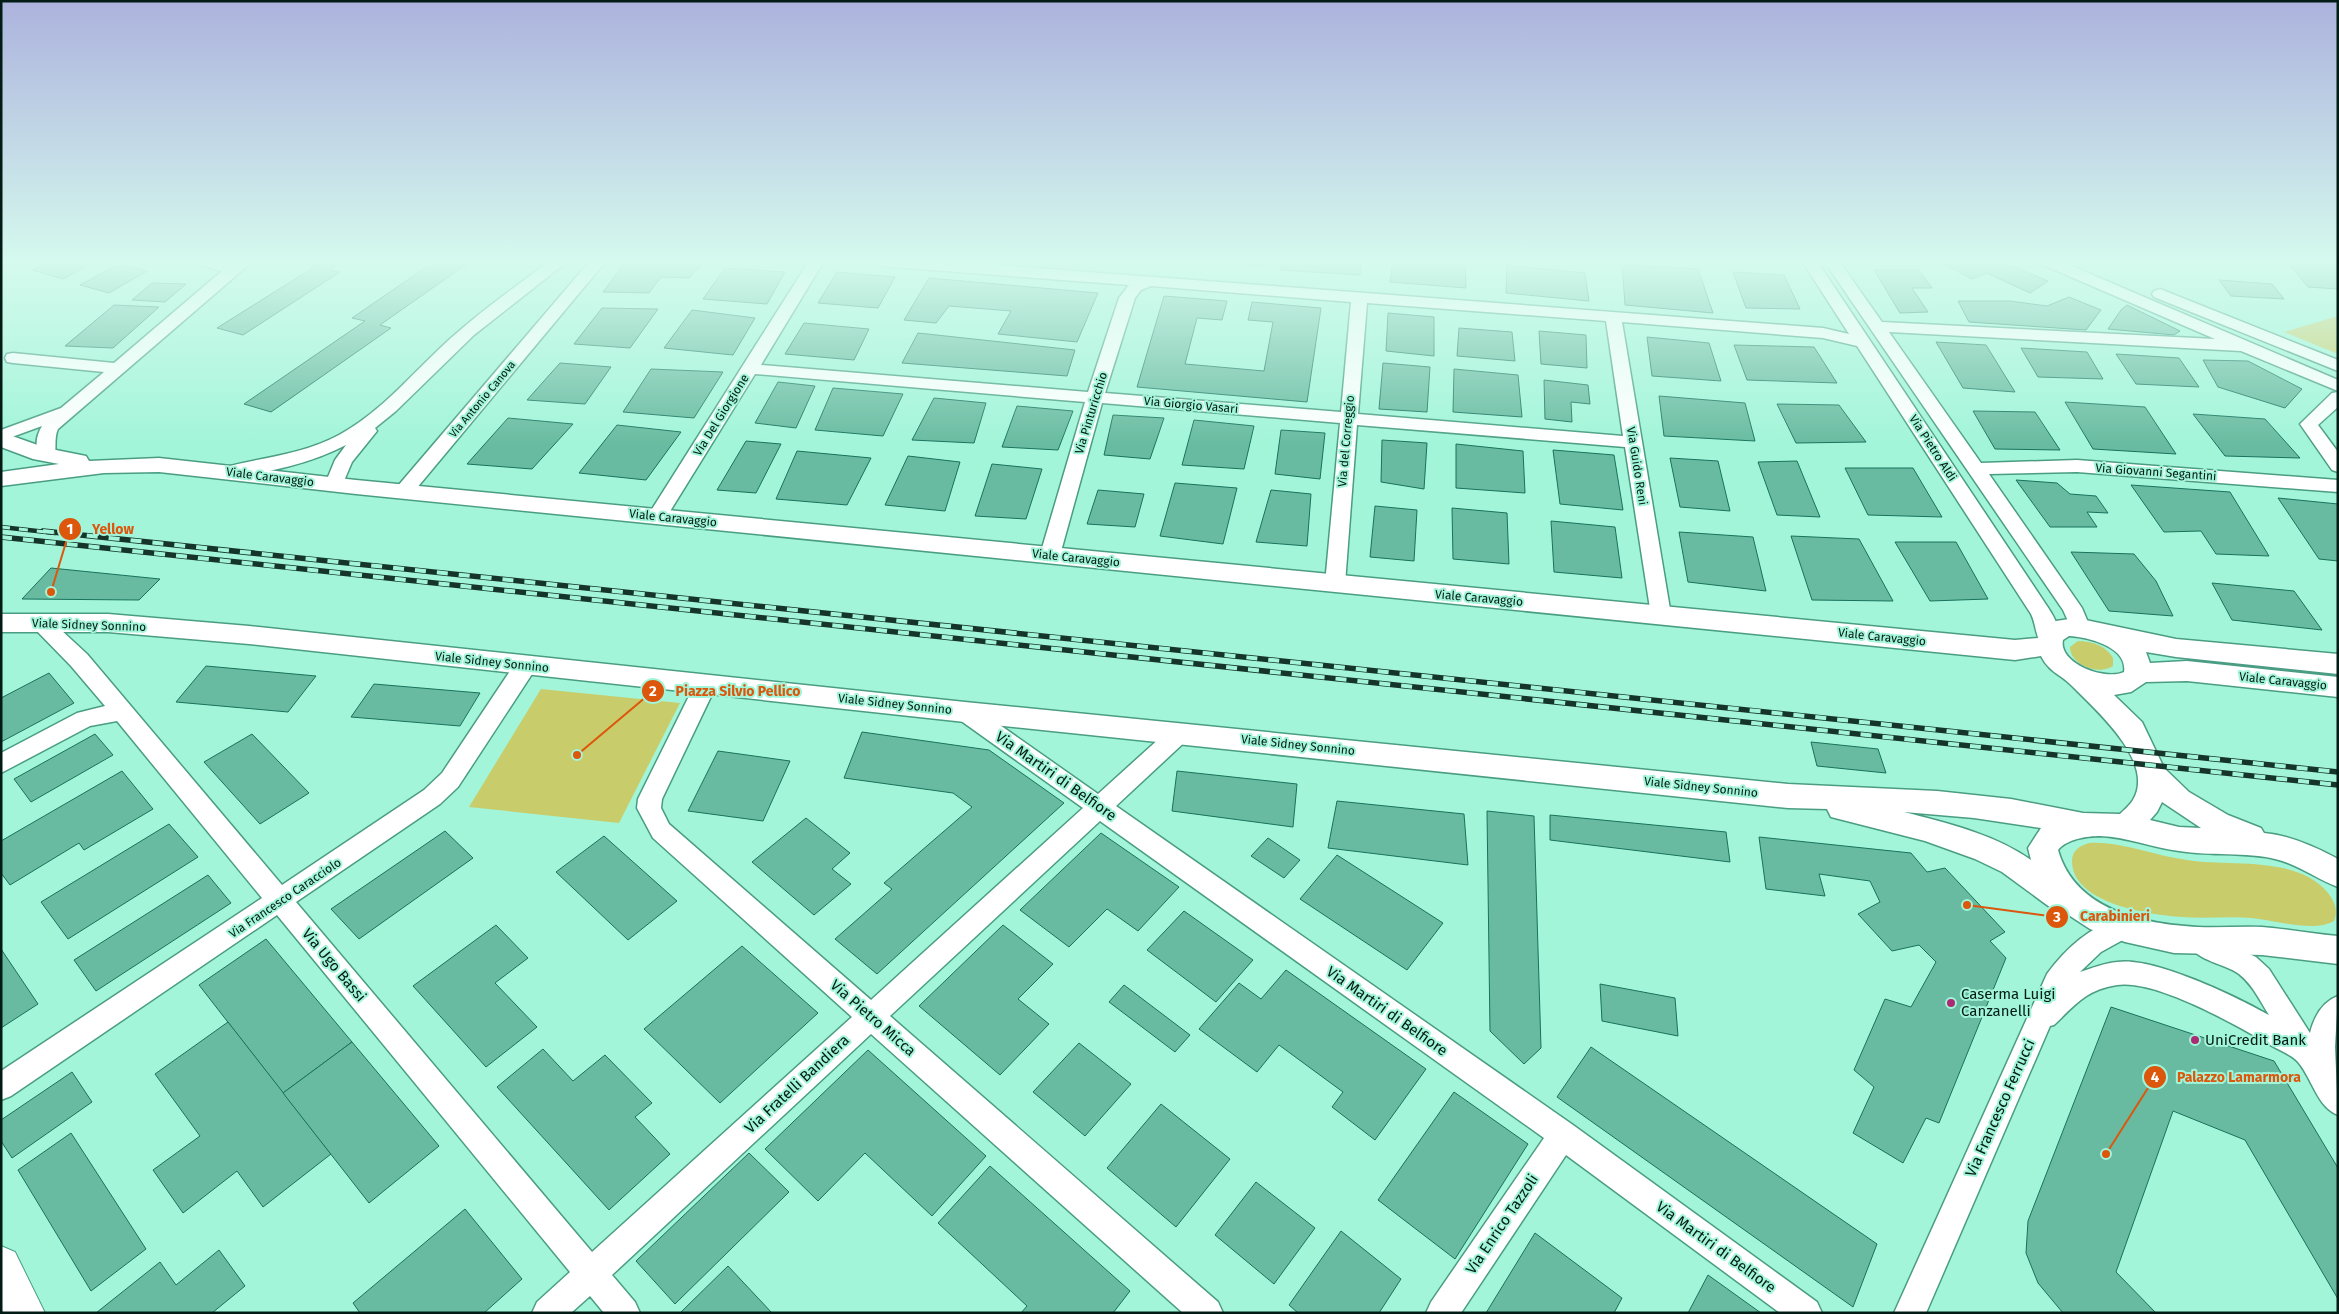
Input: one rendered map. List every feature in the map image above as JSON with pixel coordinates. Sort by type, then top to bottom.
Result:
[{"type":"main road","points":[[1,1266],[25,1313]]},
{"type":"street","points":[[47,455],[44,443],[46,434],[72,408],[172,322]]},
{"type":"street","points":[[229,472],[274,465],[314,454],[347,438],[384,411],[481,322]]},
{"type":"street","name":"Via Antonio Canova","points":[[404,491],[548,322]]},
{"type":"street","name":"Via Del Giorgione","points":[[657,517],[779,322]]},
{"type":"street","name":"Via Pinturicchio","points":[[1050,555],[1095,397],[1119,322]]},
{"type":"street","name":"Via del Correggio","points":[[1334,584],[1357,322]]},
{"type":"street","name":"Via Guido Reni","points":[[1614,322],[1661,615]]},
{"type":"street","points":[[1682,322],[1822,333],[1864,342]]},
{"type":"street","name":"Via Pietro Aldi","points":[[1850,322],[2040,611],[2046,624],[2048,642]]},
{"type":"street","name":"Via Pietro Aldi","points":[[1873,322],[2072,608],[2080,627]]},
{"type":"street","points":[[2191,322],[2338,386]]},
{"type":"street","points":[[2230,322],[2338,366]]},
{"type":"street","points":[[1876,327],[2248,346]]},
{"type":"street","points":[[13,358],[118,368]]},
{"type":"street","name":"Via Giorgio Vasari","points":[[750,369],[1633,442]]},
{"type":"street","points":[[2338,397],[2309,424],[2338,466]]},
{"type":"street","points":[[1,438],[72,408]]},
{"type":"street","points":[[334,484],[344,460],[384,411]]},
{"type":"street","name":"Viale Caravaggio","points":[[1,438],[47,455],[104,466]]},
{"type":"street","name":"Viale Caravaggio","points":[[1,479],[104,466],[160,465],[657,517],[2015,650],[2048,642],[2059,628],[2080,627],[2110,636],[2176,648],[2338,664]]},
{"type":"street","name":"Via Giovanni Segantini","points":[[1974,469],[2077,466],[2338,486]]},
{"type":"street","name":"Via Ugo Bassi","points":[[40,622],[69,648],[624,1313]]},
{"type":"street","name":"Viale Sidney Sonnino","points":[[1,623],[108,624],[249,635],[965,712],[1788,796],[1867,798],[2015,811],[2047,816],[2083,825]]},
{"type":"street","name":"Viale Caravaggio","points":[[2110,636],[2132,654],[2136,661],[2135,677],[2129,702],[2132,730],[2153,775],[2180,800],[2218,824],[2275,846]]},
{"type":"street","name":"Viale Caravaggio","points":[[2048,642],[2052,656],[2060,666],[2081,679],[2132,730]]},
{"type":"street","name":"Via Francesco Caracciolo","points":[[1,1088],[409,815],[438,792],[450,780],[526,666]]},
{"type":"street","name":"Viale Caravaggio","points":[[2081,679],[2112,686],[2135,677],[2187,671],[2338,687]]},
{"type":"street","name":"Via Pietro Micca","points":[[706,684],[650,799],[649,808],[661,831],[1207,1313]]},
{"type":"street","points":[[1,764],[85,719],[122,711]]},
{"type":"street","name":"Via Martiri di Belfiore","points":[[965,712],[1563,1135],[1806,1313]]},
{"type":"street","name":"Via Fratelli Bandiera","points":[[548,1313],[1180,733]]},
{"type":"street","points":[[2126,827],[2147,804],[2153,775]]},
{"type":"street","name":"Viale Sidney Sonnino","points":[[1788,796],[1935,832],[1978,846],[2008,860],[2057,897],[2088,914],[2121,928],[2196,942],[2264,941],[2338,950]]},
{"type":"street","points":[[2088,914],[2054,881],[2045,864],[2043,848],[2052,836],[2083,825],[2100,824],[2126,827],[2178,839],[2275,846],[2311,859],[2338,874]]},
{"type":"street","name":"Via Francesco Ferrucci","points":[[1910,1313],[2056,982],[2070,961],[2100,938],[2121,928]]},
{"type":"street","points":[[2196,942],[2247,964],[2260,977],[2338,1102]]},
{"type":"street","points":[[2038,1023],[2078,984],[2118,973],[2140,974],[2171,983],[2237,1011],[2309,1053]]},
{"type":"street","points":[[2323,1078],[2321,1052],[2324,1028],[2338,1008]]},
{"type":"street","name":"Via Enrico Tazzoli","points":[[1442,1313],[1563,1135]]},
{"type":"green space","points":[[2317,322],[2338,322],[2338,354],[2284,332]]},
{"type":"green space","points":[[2078,641],[2093,643],[2103,647],[2113,658],[2113,666],[2100,670],[2080,664],[2071,653],[2070,647]]},
{"type":"green space","points":[[541,689],[680,703],[619,823],[469,807]]},
{"type":"green space","points":[[2089,843],[2126,846],[2187,860],[2262,865],[2299,873],[2315,881],[2328,893],[2336,910],[2334,921],[2316,926],[2305,926],[2251,918],[2168,916],[2134,910],[2115,904],[2085,888],[2075,876],[2072,861],[2073,854],[2080,847]]},
{"type":"building","points":[[93,322],[142,322],[113,348],[65,346]]},
{"type":"building","points":[[226,322],[263,322],[243,335],[217,328]]},
{"type":"building","points":[[363,322],[384,322],[380,325],[391,328],[271,412],[244,404]]},
{"type":"building","points":[[591,322],[648,322],[630,348],[574,344]]},
{"type":"building","points":[[683,322],[752,322],[733,355],[664,348]]},
{"type":"building","points":[[1005,322],[1085,322],[1077,342],[998,334]]},
{"type":"building","points":[[1156,322],[1196,322],[1185,364],[1264,371],[1273,322],[1319,322],[1307,402],[1137,387]]},
{"type":"building","points":[[1388,322],[1434,322],[1434,356],[1386,351]]},
{"type":"building","points":[[1974,322],[2092,322],[2086,330]]},
{"type":"building","points":[[2113,322],[2162,322],[2180,331],[2174,335],[2108,329]]},
{"type":"building","points":[[804,323],[869,329],[854,360],[785,354]]},
{"type":"building","points":[[1459,328],[1512,332],[1515,361],[1457,356]]},
{"type":"building","points":[[1539,331],[1586,335],[1587,368],[1541,364]]},
{"type":"building","points":[[918,333],[1075,350],[1067,376],[902,363]]},
{"type":"building","points":[[1647,337],[1709,343],[1721,381],[1652,376]]},
{"type":"building","points":[[1936,342],[1986,345],[2015,392],[1963,388]]},
{"type":"building","points":[[1734,345],[1814,347],[1837,383],[1747,380]]},
{"type":"building","points":[[2021,348],[2087,352],[2103,379],[2038,377]]},
{"type":"building","points":[[2116,354],[2179,358],[2199,387],[2136,384]]},
{"type":"building","points":[[2203,360],[2248,361],[2302,389],[2285,408],[2218,387]]},
{"type":"building","points":[[560,363],[611,367],[585,404],[527,400]]},
{"type":"building","points":[[1383,363],[1430,367],[1427,412],[1379,409]]},
{"type":"building","points":[[651,369],[723,372],[694,418],[623,412]]},
{"type":"building","points":[[1454,369],[1518,375],[1522,417],[1453,412]]},
{"type":"building","points":[[1544,380],[1588,385],[1590,404],[1571,402],[1572,422],[1545,419]]},
{"type":"building","points":[[778,382],[815,386],[796,428],[755,423]]},
{"type":"building","points":[[833,388],[903,394],[883,436],[815,430]]},
{"type":"building","points":[[1659,396],[1745,403],[1755,441],[1664,436]]},
{"type":"building","points":[[934,398],[986,403],[974,443],[912,440]]},
{"type":"building","points":[[2065,402],[2145,407],[2176,454],[2093,449]]},
{"type":"building","points":[[1777,404],[1839,405],[1866,442],[1796,443]]},
{"type":"building","points":[[1017,406],[1073,411],[1058,450],[1002,447]]},
{"type":"building","points":[[1973,411],[2035,412],[2060,450],[1995,449]]},
{"type":"building","points":[[2193,414],[2265,419],[2300,458],[2225,456]]},
{"type":"building","points":[[1113,415],[1164,418],[1150,459],[1104,455]]},
{"type":"building","points":[[508,418],[573,424],[532,469],[467,464]]},
{"type":"building","points":[[1194,420],[1254,426],[1244,469],[1182,465]]},
{"type":"building","points":[[617,425],[681,432],[646,480],[579,473]]},
{"type":"building","points":[[1281,430],[1325,433],[1320,479],[1275,474]]},
{"type":"building","points":[[1382,440],[1427,443],[1424,489],[1381,482]]},
{"type":"building","points":[[746,441],[781,444],[756,493],[717,490]]},
{"type":"building","points":[[1456,444],[1523,451],[1525,493],[1456,488]]},
{"type":"building","points":[[1553,450],[1614,455],[1623,510],[1560,504]]},
{"type":"building","points":[[797,451],[871,458],[847,505],[776,499]]},
{"type":"building","points":[[908,456],[960,462],[945,511],[885,505]]},
{"type":"building","points":[[1670,458],[1718,461],[1730,511],[1680,507]]},
{"type":"building","points":[[1797,461],[1820,517],[1777,515],[1758,462]]},
{"type":"building","points":[[992,464],[1042,469],[1026,519],[975,516]]},
{"type":"building","points":[[1845,468],[1913,468],[1942,517],[1868,515]]},
{"type":"building","points":[[2016,480],[2057,483],[2070,494],[2096,496],[2108,513],[2087,512],[2097,527],[2050,527]]},
{"type":"building","points":[[1175,483],[1237,488],[1223,544],[1160,536]]},
{"type":"building","points":[[2131,485],[2230,492],[2269,556],[2216,554],[2201,531],[2164,532]]},
{"type":"building","points":[[1098,490],[1144,494],[1135,527],[1087,524]]},
{"type":"building","points":[[1271,490],[1311,494],[1307,546],[1256,542]]},
{"type":"building","points":[[2278,498],[2338,504],[2338,561],[2319,559]]},
{"type":"building","points":[[1375,506],[1417,510],[1414,561],[1370,557]]},
{"type":"building","points":[[1452,508],[1507,513],[1509,564],[1453,559]]},
{"type":"building","points":[[1551,521],[1615,527],[1622,578],[1554,572]]},
{"type":"building","points":[[1679,532],[1753,537],[1766,591],[1688,582]]},
{"type":"building","points":[[1791,536],[1859,539],[1893,601],[1812,600]]},
{"type":"building","points":[[1895,542],[1956,542],[1988,599],[1930,601]]},
{"type":"building","points":[[2071,552],[2134,554],[2156,581],[2173,616],[2109,611]]},
{"type":"building","points":[[51,568],[160,579],[139,600],[22,599]]},
{"type":"building","points":[[2212,583],[2294,591],[2322,630],[2232,620]]},
{"type":"building","points":[[206,666],[316,676],[288,712],[176,702]]},
{"type":"building","points":[[49,673],[74,703],[1,742],[1,698]]},
{"type":"building","points":[[374,684],[480,693],[460,726],[351,717]]},
{"type":"building","points":[[862,732],[989,750],[1064,803],[877,974],[835,939],[892,889],[884,883],[972,807],[953,793],[844,778]]},
{"type":"building","points":[[95,734],[113,755],[31,802],[14,779]]},
{"type":"building","points":[[252,734],[309,793],[260,824],[204,762]]},
{"type":"building","points":[[1811,742],[1878,749],[1886,773],[1817,766]]},
{"type":"building","points":[[718,751],[790,761],[763,821],[688,811]]},
{"type":"building","points":[[122,771],[153,809],[84,850],[79,843],[10,885],[1,873],[1,841]]},
{"type":"building","points":[[1177,771],[1297,784],[1293,827],[1172,811]]},
{"type":"building","points":[[1337,801],[1464,814],[1468,865],[1328,848]]},
{"type":"building","points":[[1487,811],[1534,816],[1541,1048],[1524,1064],[1490,1031]]},
{"type":"building","points":[[1550,815],[1726,832],[1730,862],[1550,840]]},
{"type":"building","points":[[806,818],[850,853],[832,869],[851,884],[814,915],[752,862]]},
{"type":"building","points":[[169,824],[198,857],[68,939],[41,902]]},
{"type":"building","points":[[445,831],[473,858],[359,939],[331,909]]},
{"type":"building","points":[[1101,833],[1179,887],[1138,931],[1107,909],[1069,947],[1020,910]]},
{"type":"building","points":[[604,836],[677,901],[628,940],[556,872]]},
{"type":"building","name":"Caserma Luigi Canzanelli","points":[[1759,837],[1911,853],[1927,872],[1945,868],[2005,932],[1990,941],[2006,958],[1939,1123],[1926,1118],[1903,1163],[1853,1133],[1874,1087],[1854,1070],[1885,999],[1911,1007],[1936,962],[1919,945],[1892,951],[1858,914],[1880,902],[1870,881],[1819,874],[1825,896],[1766,889]]},
{"type":"building","points":[[1268,838],[1300,860],[1284,878],[1251,856]]},
{"type":"building","points":[[1337,855],[1443,923],[1407,970],[1300,899]]},
{"type":"building","points":[[208,875],[231,903],[96,991],[74,960]]},
{"type":"building","points":[[1184,911],[1253,960],[1216,1002],[1147,950]]},
{"type":"building","points":[[496,925],[528,958],[495,983],[537,1027],[486,1067],[413,986]]},
{"type":"building","points":[[1003,925],[1053,964],[1018,999],[1049,1024],[1000,1075],[919,1006]]},
{"type":"building","points":[[266,939],[352,1042],[283,1093],[199,985]]},
{"type":"building","points":[[742,946],[818,1013],[720,1103],[644,1029]]},
{"type":"building","points":[[1,949],[38,1004],[1,1028]]},
{"type":"building","points":[[1286,970],[1426,1069],[1375,1140],[1332,1107],[1343,1092],[1279,1045],[1257,1072],[1199,1029],[1239,983],[1261,999]]},
{"type":"building","points":[[1600,984],[1675,998],[1678,1036],[1602,1021]]},
{"type":"building","points":[[1124,985],[1190,1035],[1175,1052],[1109,1002]]},
{"type":"building","points":[[2111,1007],[2274,1061],[2338,1168],[2338,1299],[2245,1140],[2173,1111],[2116,1272],[2156,1313],[2063,1313],[2038,1283],[2026,1253],[2028,1221]]},
{"type":"building","points":[[228,1022],[331,1154],[263,1207],[237,1171],[183,1213],[153,1170],[200,1136],[155,1074]]},
{"type":"building","points":[[352,1042],[439,1146],[369,1203],[283,1093]]},
{"type":"building","points":[[1079,1043],[1131,1084],[1085,1136],[1033,1092]]},
{"type":"building","points":[[1591,1047],[1877,1244],[1853,1307],[1557,1097]]},
{"type":"building","points":[[543,1049],[573,1081],[605,1055],[652,1103],[635,1117],[670,1154],[609,1210],[497,1087]]},
{"type":"building","points":[[868,1050],[986,1156],[932,1216],[865,1153],[818,1201],[765,1149]]},
{"type":"building","points":[[72,1072],[92,1102],[12,1158],[1,1141],[1,1120]]},
{"type":"building","points":[[1454,1092],[1528,1144],[1455,1259],[1378,1200]]},
{"type":"building","points":[[1161,1104],[1230,1159],[1176,1227],[1107,1168]]},
{"type":"building","points":[[71,1133],[146,1249],[91,1291],[18,1170]]},
{"type":"building","points":[[749,1153],[789,1192],[675,1304],[636,1261]]},
{"type":"building","points":[[990,1166],[1130,1291],[1113,1313],[1021,1313],[1027,1306],[938,1223]]},
{"type":"building","points":[[1256,1182],[1315,1228],[1274,1284],[1215,1235]]},
{"type":"building","points":[[465,1209],[522,1279],[484,1313],[360,1313],[353,1303]]},
{"type":"building","points":[[1341,1231],[1401,1279],[1379,1313],[1298,1313],[1289,1305]]},
{"type":"building","points":[[1535,1233],[1622,1298],[1614,1313],[1486,1313]]},
{"type":"building","points":[[219,1250],[245,1286],[212,1313],[96,1313],[160,1262],[176,1285]]},
{"type":"building","points":[[728,1266],[772,1313],[680,1313]]},
{"type":"building","points":[[1708,1275],[1761,1313],[1688,1313]]},
{"type":"railway","points":[[1,527],[55,533]]},
{"type":"railway","points":[[43,531],[2338,772]]},
{"type":"railway","points":[[1,537],[2338,785]]},
{"type":"place","name":"Yellow","points":[[51,592]]},
{"type":"place","name":"Piazza Silvio Pellico","points":[[577,755]]},
{"type":"place","name":"Carabinieri","points":[[1967,905]]},
{"type":"place","name":"Caserma Luigi Canzanelli","points":[[1951,1003]]},
{"type":"place","name":"UniCredit Bank","points":[[2195,1040]]},
{"type":"place","name":"Palazzo Lamarmora","points":[[2106,1154]]}]
